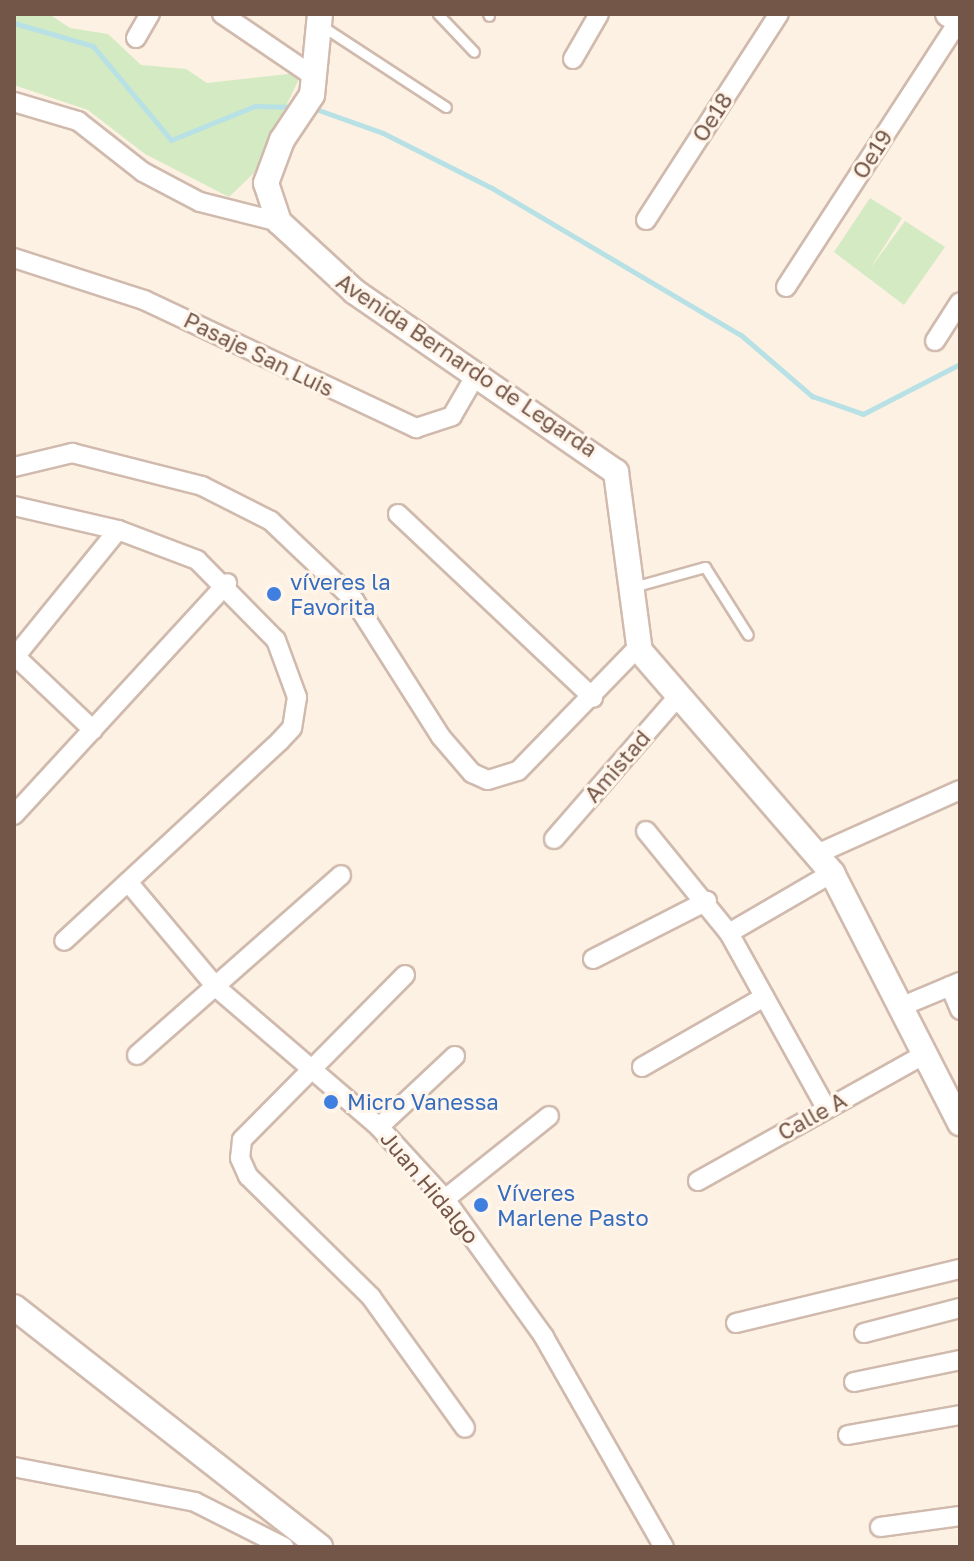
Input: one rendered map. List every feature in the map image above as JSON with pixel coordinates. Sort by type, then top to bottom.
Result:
[{"type":"street","points":[[136,38],[150,14]]},
{"type":"street","points":[[222,14],[314,87]]},
{"type":"street","points":[[573,59],[599,14]]},
{"type":"street","name":"Oe18","points":[[646,220],[779,14]]},
{"type":"street","points":[[948,14],[960,21]]},
{"type":"street","points":[[314,87],[319,19]]},
{"type":"street","name":"Oe19","points":[[786,287],[960,21]]},
{"type":"street","name":"Avenida Bernardo de Legarda","points":[[314,87],[282,140],[266,183],[279,222],[355,292],[477,373],[616,472],[638,647]]},
{"type":"street","points":[[14,102],[78,121],[143,172],[200,202],[279,222]]},
{"type":"street","name":"Pasaje San Luis","points":[[14,258],[144,300],[416,428],[452,416],[477,373]]},
{"type":"street","points":[[935,341],[960,302]]},
{"type":"street","points":[[16,463],[49,453],[113,463],[202,486],[271,521],[354,600],[472,773],[488,780],[518,771],[593,698],[638,647],[826,863],[905,1005],[960,1123]]},
{"type":"street","points":[[14,506],[118,530],[197,560],[227,583],[286,657],[297,712],[280,741],[64,941]]},
{"type":"street","points":[[398,514],[593,698]]},
{"type":"street","points":[[93,730],[15,656],[118,530]]},
{"type":"street","points":[[14,815],[227,583]]},
{"type":"street","name":"Amistad","points":[[554,839],[680,694]]},
{"type":"street","points":[[729,933],[826,863],[960,790]]},
{"type":"street","points":[[646,831],[707,901],[729,933],[826,1108]]},
{"type":"street","points":[[137,1055],[217,988],[341,875]]},
{"type":"street","name":"Juan Hidalgo","points":[[128,882],[217,988],[313,1075],[379,1127],[445,1199],[544,1337],[664,1547]]},
{"type":"street","points":[[593,959],[707,901]]},
{"type":"street","points":[[405,975],[313,1075],[242,1140],[242,1166],[371,1297],[465,1428]]},
{"type":"street","points":[[905,1005],[955,984],[960,1010]]},
{"type":"street","points":[[642,1067],[764,997]]},
{"type":"street","name":"Calle A","points":[[698,1181],[927,1053]]},
{"type":"street","points":[[379,1127],[455,1056]]},
{"type":"street","points":[[445,1199],[549,1116]]},
{"type":"street","points":[[736,1323],[960,1269]]},
{"type":"street","points":[[14,1307],[320,1547]]},
{"type":"street","points":[[864,1333],[960,1308]]},
{"type":"street","points":[[854,1382],[960,1360]]},
{"type":"street","points":[[848,1435],[960,1415]]},
{"type":"street","points":[[14,1467],[195,1502],[284,1547]]},
{"type":"street","points":[[880,1527],[960,1516]]},
{"type":"lane","points":[[438,14],[474,52]]},
{"type":"lane","points":[[319,19],[446,107]]},
{"type":"lane","points":[[629,588],[705,567],[748,635]]},
{"type":"green space","points":[[14,14],[49,14],[70,28],[108,34],[141,65],[186,69],[207,83],[297,73],[298,81],[254,173],[229,197],[145,154],[88,110],[14,85]]},
{"type":"green space","points":[[870,198],[902,218],[870,269],[905,221],[945,247],[904,305],[834,252]]},
{"type":"waterway","points":[[14,23],[93,46],[171,140],[255,106],[295,107]]},
{"type":"waterway","points":[[313,108],[383,133],[492,188],[741,335],[812,396],[863,414],[960,364]]},
{"type":"place","name":"víveres la Favorita","points":[[274,594]]},
{"type":"place","name":"Micro Vanessa","points":[[331,1102]]},
{"type":"place","name":"Víveres Marlene Pasto","points":[[481,1205]]}]
